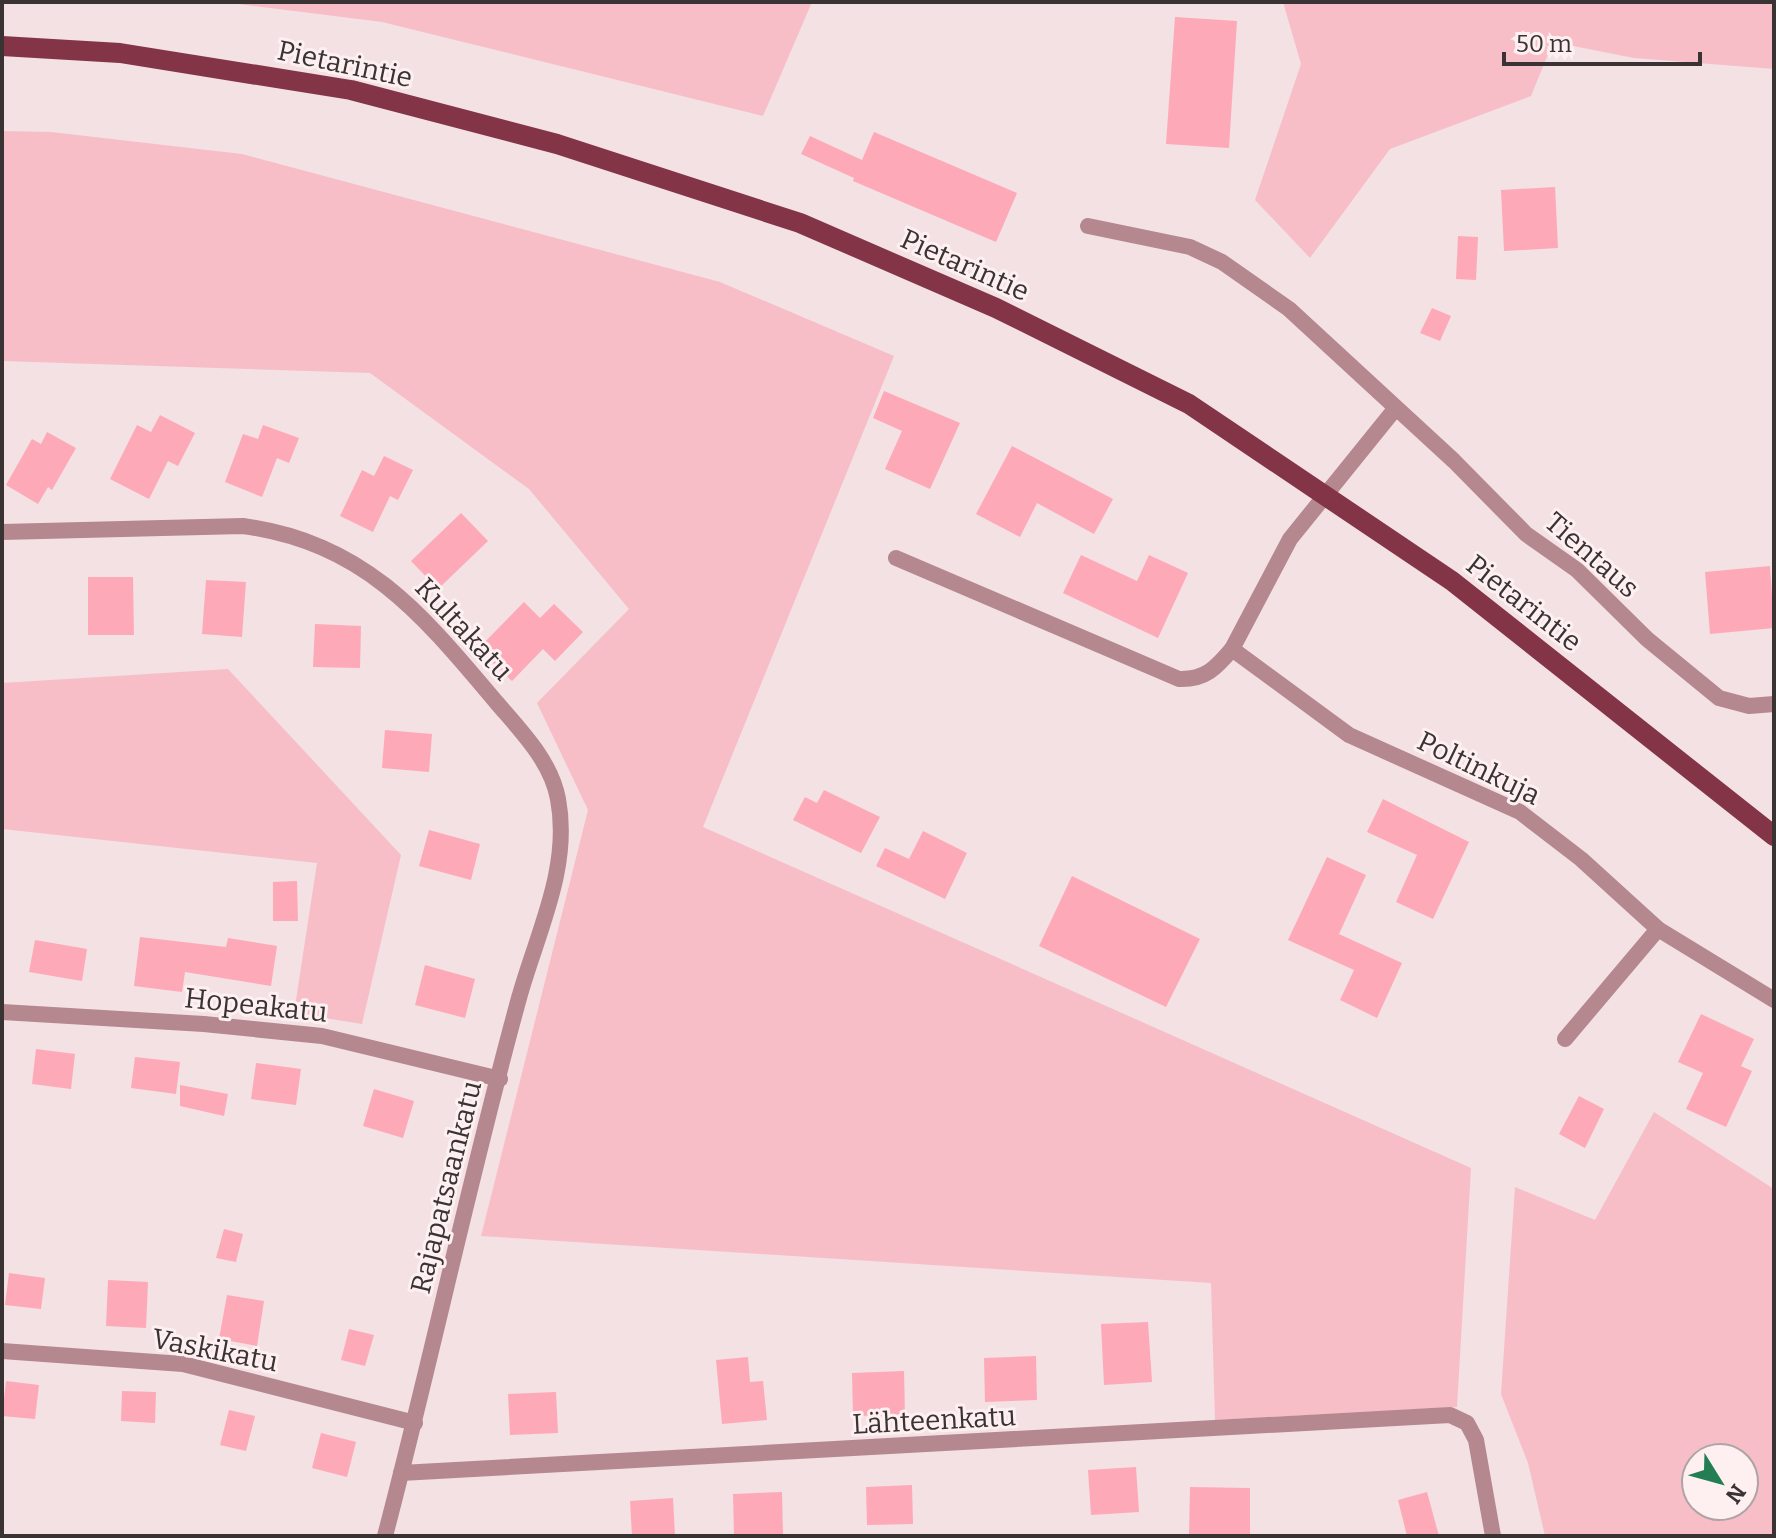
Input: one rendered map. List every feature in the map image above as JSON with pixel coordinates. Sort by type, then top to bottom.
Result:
[{"type":"main road","name":"Pietarintie","points":[[2,46],[120,53],[351,90],[557,144],[800,223],[996,308],[1189,404],[1324,494],[1452,581],[1774,836]]},
{"type":"street","name":"Tientaus","points":[[1088,226],[1190,247],[1222,262],[1289,309],[1454,461],[1526,534],[1577,570],[1647,639],[1719,698],[1749,706],[1774,704]]},
{"type":"street","points":[[896,558],[1179,679],[1198,680],[1217,666],[1232,649],[1290,539],[1395,409]]},
{"type":"street","name":"Kultakatu","points":[[2,532],[243,526],[283,532],[320,544],[360,566],[402,597],[441,635],[531,742],[558,798],[560,851]]},
{"type":"street","name":"Poltinkuja","points":[[1232,649],[1349,735],[1520,812],[1581,859],[1658,929],[1774,1000]]},
{"type":"street","name":"Rajapatsaankatu","points":[[385,1536],[520,997],[551,899],[560,851]]},
{"type":"street","points":[[1565,1039],[1658,929]]},
{"type":"street","name":"Hopeakatu","points":[[2,1012],[204,1024],[322,1036],[500,1079]]},
{"type":"street","name":"Vaskikatu","points":[[2,1351],[183,1364],[415,1423]]},
{"type":"street","name":"Lähteenkatu","points":[[401,1473],[1450,1415],[1467,1423],[1476,1440],[1493,1536]]},
{"type":"shaded area","points":[[222,2],[812,2],[763,116],[382,22]]},
{"type":"shaded area","points":[[1283,2],[1774,2],[1774,69],[1634,58],[1553,42],[1531,96],[1390,149],[1310,258],[1255,200],[1301,64]]},
{"type":"shaded area","points":[[2,131],[51,132],[242,154],[720,282],[894,356],[703,827],[1471,1168],[1457,1407],[1215,1420],[1211,1283],[481,1236],[588,810],[537,703],[629,609],[529,489],[370,373],[2,361]]},
{"type":"shaded area","points":[[228,669],[401,855],[362,1024],[294,1013],[317,863],[2,829],[2,683]]},
{"type":"shaded area","points":[[1654,1112],[1774,1189],[1774,1536],[1545,1536],[1528,1463],[1501,1394],[1515,1187],[1595,1220]]},
{"type":"building","points":[[1175,17],[1237,21],[1229,148],[1166,144]]},
{"type":"building","points":[[874,132],[1017,193],[996,242],[853,181],[854,178],[801,154],[810,136],[862,160]]},
{"type":"building","points":[[1555,187],[1558,248],[1504,251],[1501,190]]},
{"type":"building","points":[[1458,236],[1478,237],[1476,280],[1456,279]]},
{"type":"building","points":[[1432,308],[1451,316],[1440,341],[1420,333]]},
{"type":"building","points":[[884,391],[960,423],[930,489],[885,469],[902,431],[873,418]]},
{"type":"building","points":[[160,415],[195,433],[178,466],[168,461],[149,499],[110,479],[137,425],[151,432]]},
{"type":"building","points":[[263,425],[299,438],[289,463],[277,458],[262,497],[225,482],[243,434],[258,439]]},
{"type":"building","points":[[47,432],[76,448],[52,490],[48,487],[38,504],[6,485],[32,439],[41,444]]},
{"type":"building","points":[[1012,446],[1113,499],[1094,534],[1037,503],[1020,537],[976,514]]},
{"type":"building","points":[[384,456],[413,470],[398,500],[390,496],[373,532],[340,516],[362,470],[374,476]]},
{"type":"building","points":[[461,513],[488,541],[438,589],[411,561]]},
{"type":"building","points":[[1081,555],[1137,581],[1149,555],[1188,573],[1158,638],[1063,593]]},
{"type":"building","points":[[1770,566],[1774,628],[1710,634],[1705,572]]},
{"type":"building","points":[[88,577],[133,577],[134,635],[88,635]]},
{"type":"building","points":[[206,580],[246,582],[242,637],[202,634]]},
{"type":"building","points":[[524,602],[540,618],[554,604],[583,632],[555,661],[543,649],[512,681],[478,649]]},
{"type":"building","points":[[315,624],[361,626],[360,668],[313,667]]},
{"type":"building","points":[[385,730],[432,734],[429,772],[382,768]]},
{"type":"building","points":[[824,790],[880,817],[861,853],[793,820],[805,797],[817,803]]},
{"type":"building","points":[[1383,799],[1469,842],[1433,919],[1396,902],[1417,855],[1367,832]]},
{"type":"building","points":[[429,830],[480,844],[471,880],[419,866]]},
{"type":"building","points":[[923,831],[967,853],[945,899],[876,866],[885,848],[909,859]]},
{"type":"building","points":[[1327,857],[1366,875],[1339,934],[1402,963],[1377,1018],[1340,1000],[1354,970],[1288,940]]},
{"type":"building","points":[[1072,876],[1200,939],[1166,1007],[1039,946]]},
{"type":"building","points":[[297,881],[298,921],[273,921],[273,882]]},
{"type":"building","points":[[140,937],[226,947],[228,938],[277,946],[271,986],[185,972],[182,992],[134,986]]},
{"type":"building","points":[[35,940],[87,949],[82,981],[29,972]]},
{"type":"building","points":[[425,965],[475,979],[465,1018],[415,1005]]},
{"type":"building","points":[[1701,1014],[1754,1039],[1741,1066],[1752,1071],[1726,1127],[1686,1109],[1703,1073],[1678,1062]]},
{"type":"building","points":[[36,1049],[75,1054],[71,1089],[32,1084]]},
{"type":"building","points":[[135,1057],[180,1062],[176,1094],[131,1088]]},
{"type":"building","points":[[256,1063],[301,1069],[296,1105],[251,1099]]},
{"type":"building","points":[[180,1085],[228,1094],[224,1116],[180,1106]]},
{"type":"building","points":[[374,1089],[414,1101],[403,1138],[363,1126]]},
{"type":"building","points":[[1579,1096],[1604,1109],[1585,1148],[1559,1134]]},
{"type":"building","points":[[224,1229],[243,1234],[236,1262],[216,1258]]},
{"type":"building","points":[[9,1273],[45,1278],[41,1309],[5,1305]]},
{"type":"building","points":[[108,1280],[148,1282],[146,1328],[106,1326]]},
{"type":"building","points":[[227,1295],[264,1301],[257,1346],[219,1339]]},
{"type":"building","points":[[1148,1322],[1152,1382],[1104,1385],[1101,1324]]},
{"type":"building","points":[[349,1329],[374,1335],[365,1366],[341,1360]]},
{"type":"building","points":[[1036,1356],[1037,1400],[985,1402],[984,1358]]},
{"type":"building","points":[[748,1357],[750,1382],[763,1381],[767,1420],[722,1424],[716,1360]]},
{"type":"building","points":[[904,1371],[905,1415],[853,1416],[852,1373]]},
{"type":"building","points":[[6,1381],[39,1385],[35,1419],[2,1416]]},
{"type":"building","points":[[122,1391],[156,1392],[155,1423],[121,1421]]},
{"type":"building","points":[[556,1392],[558,1433],[510,1435],[508,1394]]},
{"type":"building","points":[[229,1410],[255,1416],[246,1451],[220,1445]]},
{"type":"building","points":[[321,1433],[356,1442],[347,1477],[312,1468]]},
{"type":"building","points":[[1136,1467],[1139,1512],[1091,1515],[1088,1470]]},
{"type":"building","points":[[912,1485],[913,1524],[867,1525],[866,1487]]},
{"type":"building","points":[[1190,1487],[1250,1488],[1250,1536],[1189,1536]]},
{"type":"building","points":[[782,1492],[783,1534],[734,1535],[733,1494]]},
{"type":"building","points":[[1427,1492],[1439,1536],[1407,1536],[1398,1500]]},
{"type":"building","points":[[673,1498],[675,1536],[632,1536],[630,1501]]}]
